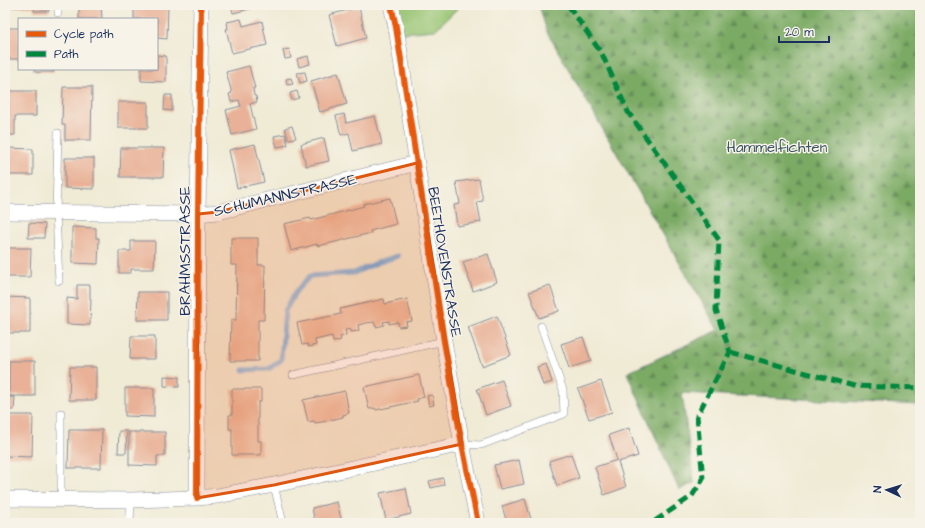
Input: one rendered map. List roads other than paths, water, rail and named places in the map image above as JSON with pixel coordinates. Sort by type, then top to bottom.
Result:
[{"type":"street","name":"BRAHMSSTRASSE","points":[[197,498],[198,214],[201,5]]},
{"type":"street","name":"BEETHOVENSTRASSE","points":[[391,5],[396,27],[444,341],[462,444],[478,523]]},
{"type":"street","name":"SCHUMANNSTRASSE","points":[[8,212],[198,214],[218,212],[417,163]]},
{"type":"street","points":[[5,499],[131,500],[217,496],[462,444]]},
{"type":"lane","points":[[58,133],[56,213],[59,282]]},
{"type":"lane","points":[[462,444],[481,445],[564,414],[563,390],[541,326]]},
{"type":"lane","name":"BEETHOVENSTRASSE","points":[[293,375],[444,341]]},
{"type":"lane","points":[[61,413],[61,499]]},
{"type":"lane","points":[[274,485],[283,523]]},
{"type":"lane","points":[[130,523],[131,500]]},
{"type":"waterway","points":[[243,370],[269,369],[281,360],[285,311],[296,291],[310,276],[354,273],[379,262],[398,256]]},
{"type":"park label","name":"Hammelfichten","points":[[777,147]]}]
